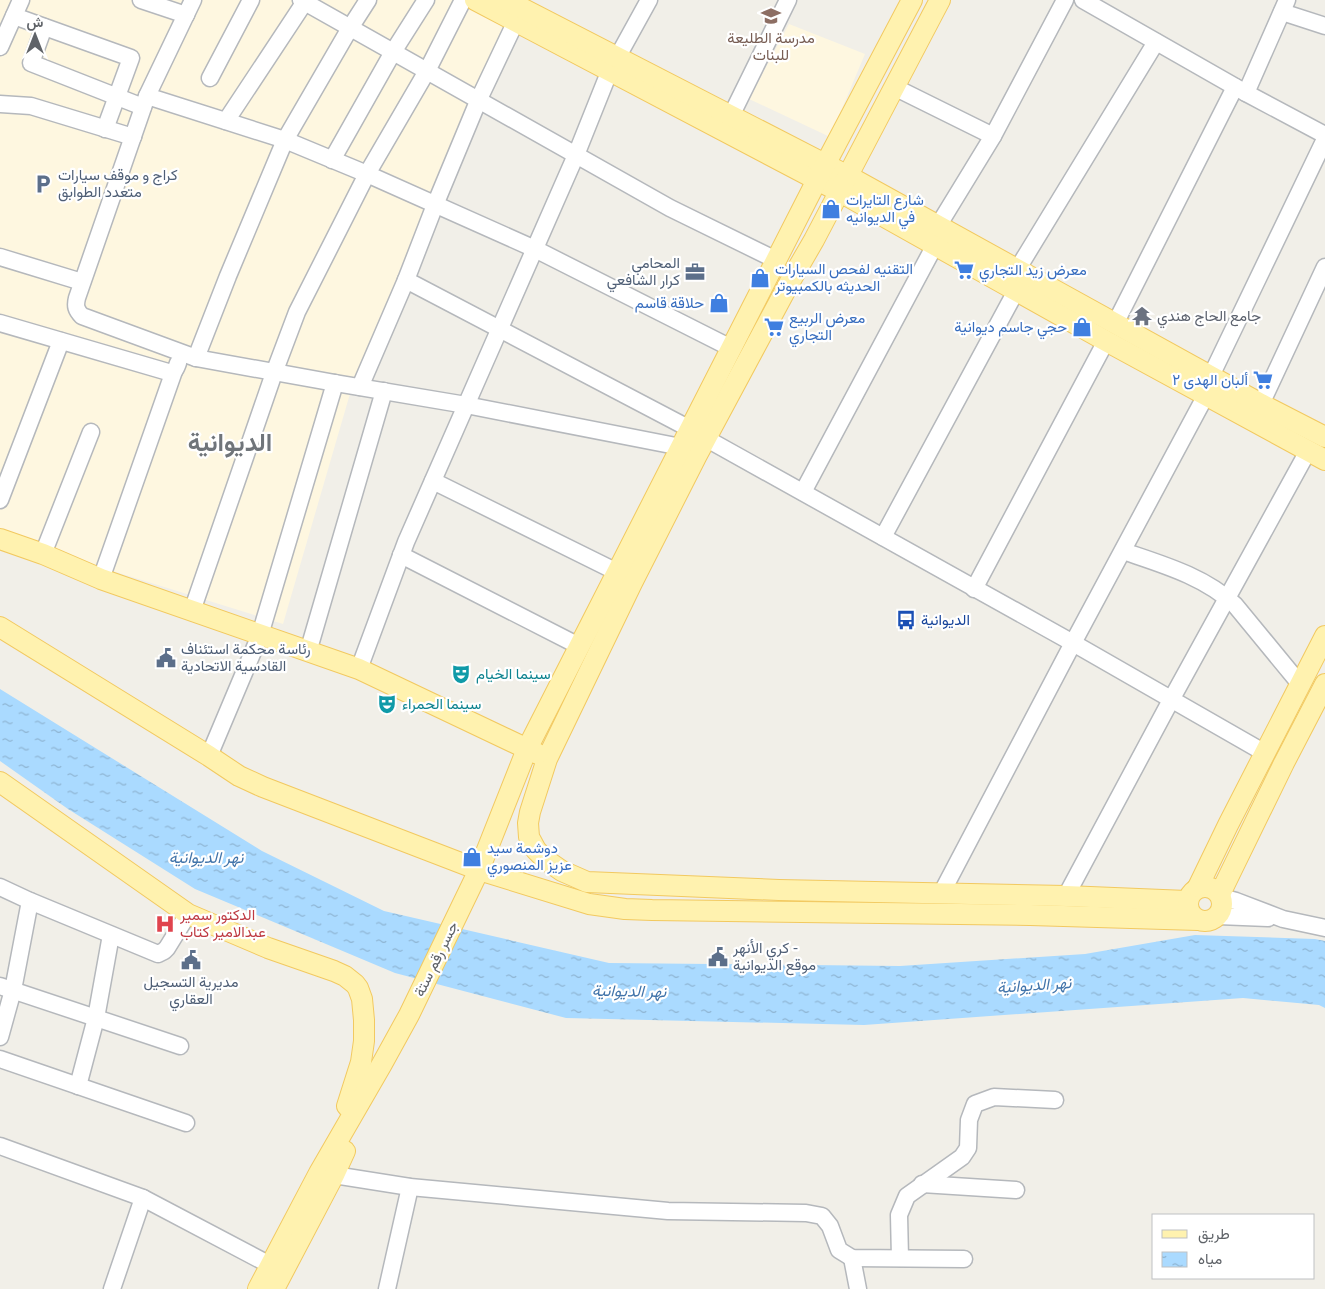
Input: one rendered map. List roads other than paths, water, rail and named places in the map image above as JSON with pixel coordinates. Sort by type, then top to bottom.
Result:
[{"type":"main road","points":[[475,0],[525,11]]},
{"type":"main road","points":[[506,0],[614,64],[844,184],[936,236],[1016,291],[1111,333],[1208,386],[1317,455]]},
{"type":"main road","points":[[912,0],[731,348],[692,438],[637,575],[547,759],[528,823],[529,837],[536,850],[562,871],[587,882],[941,894],[1031,905],[1208,921],[1220,902],[1284,763],[1325,684]]},
{"type":"main road","points":[[692,438],[814,240],[940,0]]},
{"type":"main road","points":[[614,64],[731,116],[821,172]]},
{"type":"main road","points":[[936,236],[1018,270],[1111,333]]},
{"type":"main road","points":[[1208,386],[1261,404],[1325,437]]},
{"type":"main road","name":"جسر رقم ستة","points":[[382,1064],[409,1015],[479,870],[527,749],[617,572],[692,438]]},
{"type":"main road","points":[[0,538],[101,579],[359,669],[547,759]]},
{"type":"main road","points":[[0,627],[239,776],[479,870],[589,904],[652,910],[778,912],[1031,905],[1066,896],[1193,894],[1204,886],[1216,890],[1220,902]]},
{"type":"main road","points":[[1198,920],[1193,917],[1188,907],[1193,894],[1325,636]]},
{"type":"main road","points":[[0,782],[188,914],[268,948],[334,971],[345,976],[355,984],[362,999],[364,1020],[362,1062],[329,1155]]},
{"type":"main road","points":[[778,912],[779,890]]},
{"type":"main road","points":[[258,1289],[329,1155],[382,1064]]},
{"type":"main road","points":[[274,1289],[334,1175],[382,1064]]},
{"type":"street","points":[[1,44],[21,0]]},
{"type":"street","points":[[141,0],[186,15]]},
{"type":"street","points":[[193,0],[145,101],[75,305],[77,311],[82,316],[189,355],[274,373],[466,405],[692,438]]},
{"type":"street","points":[[210,78],[252,0]]},
{"type":"street","points":[[101,579],[174,371],[189,355],[228,276],[286,140],[368,0]]},
{"type":"street","points":[[332,160],[393,52],[426,0]]},
{"type":"street","points":[[192,611],[297,312],[367,174],[427,71],[463,0]]},
{"type":"street","points":[[359,669],[401,555],[433,481],[614,64],[649,0]]},
{"type":"street","points":[[731,116],[788,0]]},
{"type":"street","points":[[803,492],[936,236],[993,136],[1065,0]]},
{"type":"street","points":[[226,121],[304,1],[670,208],[776,260]]},
{"type":"street","points":[[1086,1],[1241,90],[1325,135]]},
{"type":"street","points":[[974,589],[1285,6],[1325,26]]},
{"type":"street","points":[[360,387],[406,280],[478,99],[525,11]]},
{"type":"street","points":[[14,16],[131,58],[105,129]]},
{"type":"street","points":[[44,27],[30,64],[117,96],[226,121],[286,140],[534,249],[731,348]]},
{"type":"street","points":[[1018,270],[1156,42]]},
{"type":"street","points":[[894,87],[993,136]]},
{"type":"street","points":[[0,104],[31,106],[133,137]]},
{"type":"street","points":[[941,894],[1123,551],[1208,386],[1325,139]]},
{"type":"street","points":[[0,257],[82,282]]},
{"type":"street","points":[[1261,404],[1325,267]]},
{"type":"street","points":[[406,280],[692,438],[803,492],[1265,753]]},
{"type":"street","points":[[883,537],[1016,291]]},
{"type":"street","points":[[0,323],[168,372],[174,371]]},
{"type":"street","points":[[0,500],[61,341]]},
{"type":"street","points":[[209,756],[260,634],[335,383]]},
{"type":"street","points":[[308,652],[384,392]]},
{"type":"street","points":[[43,554],[91,432]]},
{"type":"street","points":[[1066,896],[1228,598],[1317,455]]},
{"type":"street","points":[[433,481],[617,572]]},
{"type":"street","points":[[1123,551],[1163,564],[1186,574],[1228,598],[1300,684]]},
{"type":"street","points":[[401,555],[579,646]]},
{"type":"street","points":[[0,887],[158,954],[167,948],[188,914]]},
{"type":"street","points":[[0,1036],[6,988],[30,901]]},
{"type":"street","points":[[1220,902],[1325,928]]},
{"type":"street","points":[[78,1086],[96,1018],[111,935]]},
{"type":"street","points":[[6,988],[180,1046]]},
{"type":"street","points":[[0,1059],[186,1123]]},
{"type":"street","points":[[900,1258],[899,1215],[907,1196],[962,1157],[968,1148],[970,1120],[975,1104],[994,1097],[1056,1100]]},
{"type":"street","points":[[0,1146],[144,1198],[270,1265]]},
{"type":"street","points":[[334,1175],[410,1186],[668,1211],[806,1213],[822,1216],[830,1226],[839,1250],[852,1258],[964,1259]]},
{"type":"street","points":[[922,1184],[1016,1190]]},
{"type":"street","points":[[387,1289],[410,1186]]},
{"type":"street","points":[[112,1289],[144,1198]]},
{"type":"street","points":[[852,1258],[858,1289]]},
{"type":"water","name":"نهر الديوانية","points":[[0,689],[262,851],[384,911],[609,963],[900,966],[1085,954],[1195,935],[1315,939],[1325,941],[1325,1008],[1319,1005],[1243,998],[864,1025],[566,1018],[395,973],[195,889],[68,809],[0,761]]},
{"type":"place","name":"مدرسة الطليعة للبنات","points":[[771,16]]},
{"type":"place","name":"كراج و موقف سيارات متعدد الطوابق","points":[[43,184]]},
{"type":"place","name":"شارع التايرات في الديوانيه","points":[[831,209]]},
{"type":"place","name":"معرض زيد التجاري","points":[[964,270]]},
{"type":"place","name":"المحامي كرار الشافعي","points":[[695,272]]},
{"type":"place","name":"التقنيه لفحص السيارات الحديثه بالكمبيوتر","points":[[760,278]]},
{"type":"place","name":"حلاقة قاسم","points":[[719,303]]},
{"type":"place","name":"جامع الحاج هندي","points":[[1142,316]]},
{"type":"place","name":"معرض الربيع التجاري","points":[[774,327]]},
{"type":"place","name":"حجي جاسم ديوانية","points":[[1082,327]]},
{"type":"place","name":"ألبان الهدى ٢","points":[[1263,380]]},
{"type":"place","name":"الديوانية","points":[[906,620]]},
{"type":"place","name":"رئاسة محكمة استئناف القادسية الاتحادية","points":[[166,658]]},
{"type":"place","name":"سينما الخيام","points":[[461,674]]},
{"type":"place","name":"سينما الحمراء","points":[[387,704]]},
{"type":"place","name":"دوشمة سيد عزيز المنصوري","points":[[472,857]]},
{"type":"place","name":"الدكتور سمير عبدالامير كتاب","points":[[165,924]]},
{"type":"place","name":"كري الأنهر - موقع الديوانية","points":[[718,957]]},
{"type":"place","name":"مديرية التسجيل العقاري","points":[[191,960]]},
{"type":"district","name":"الديوانية","points":[[230,443]]}]
